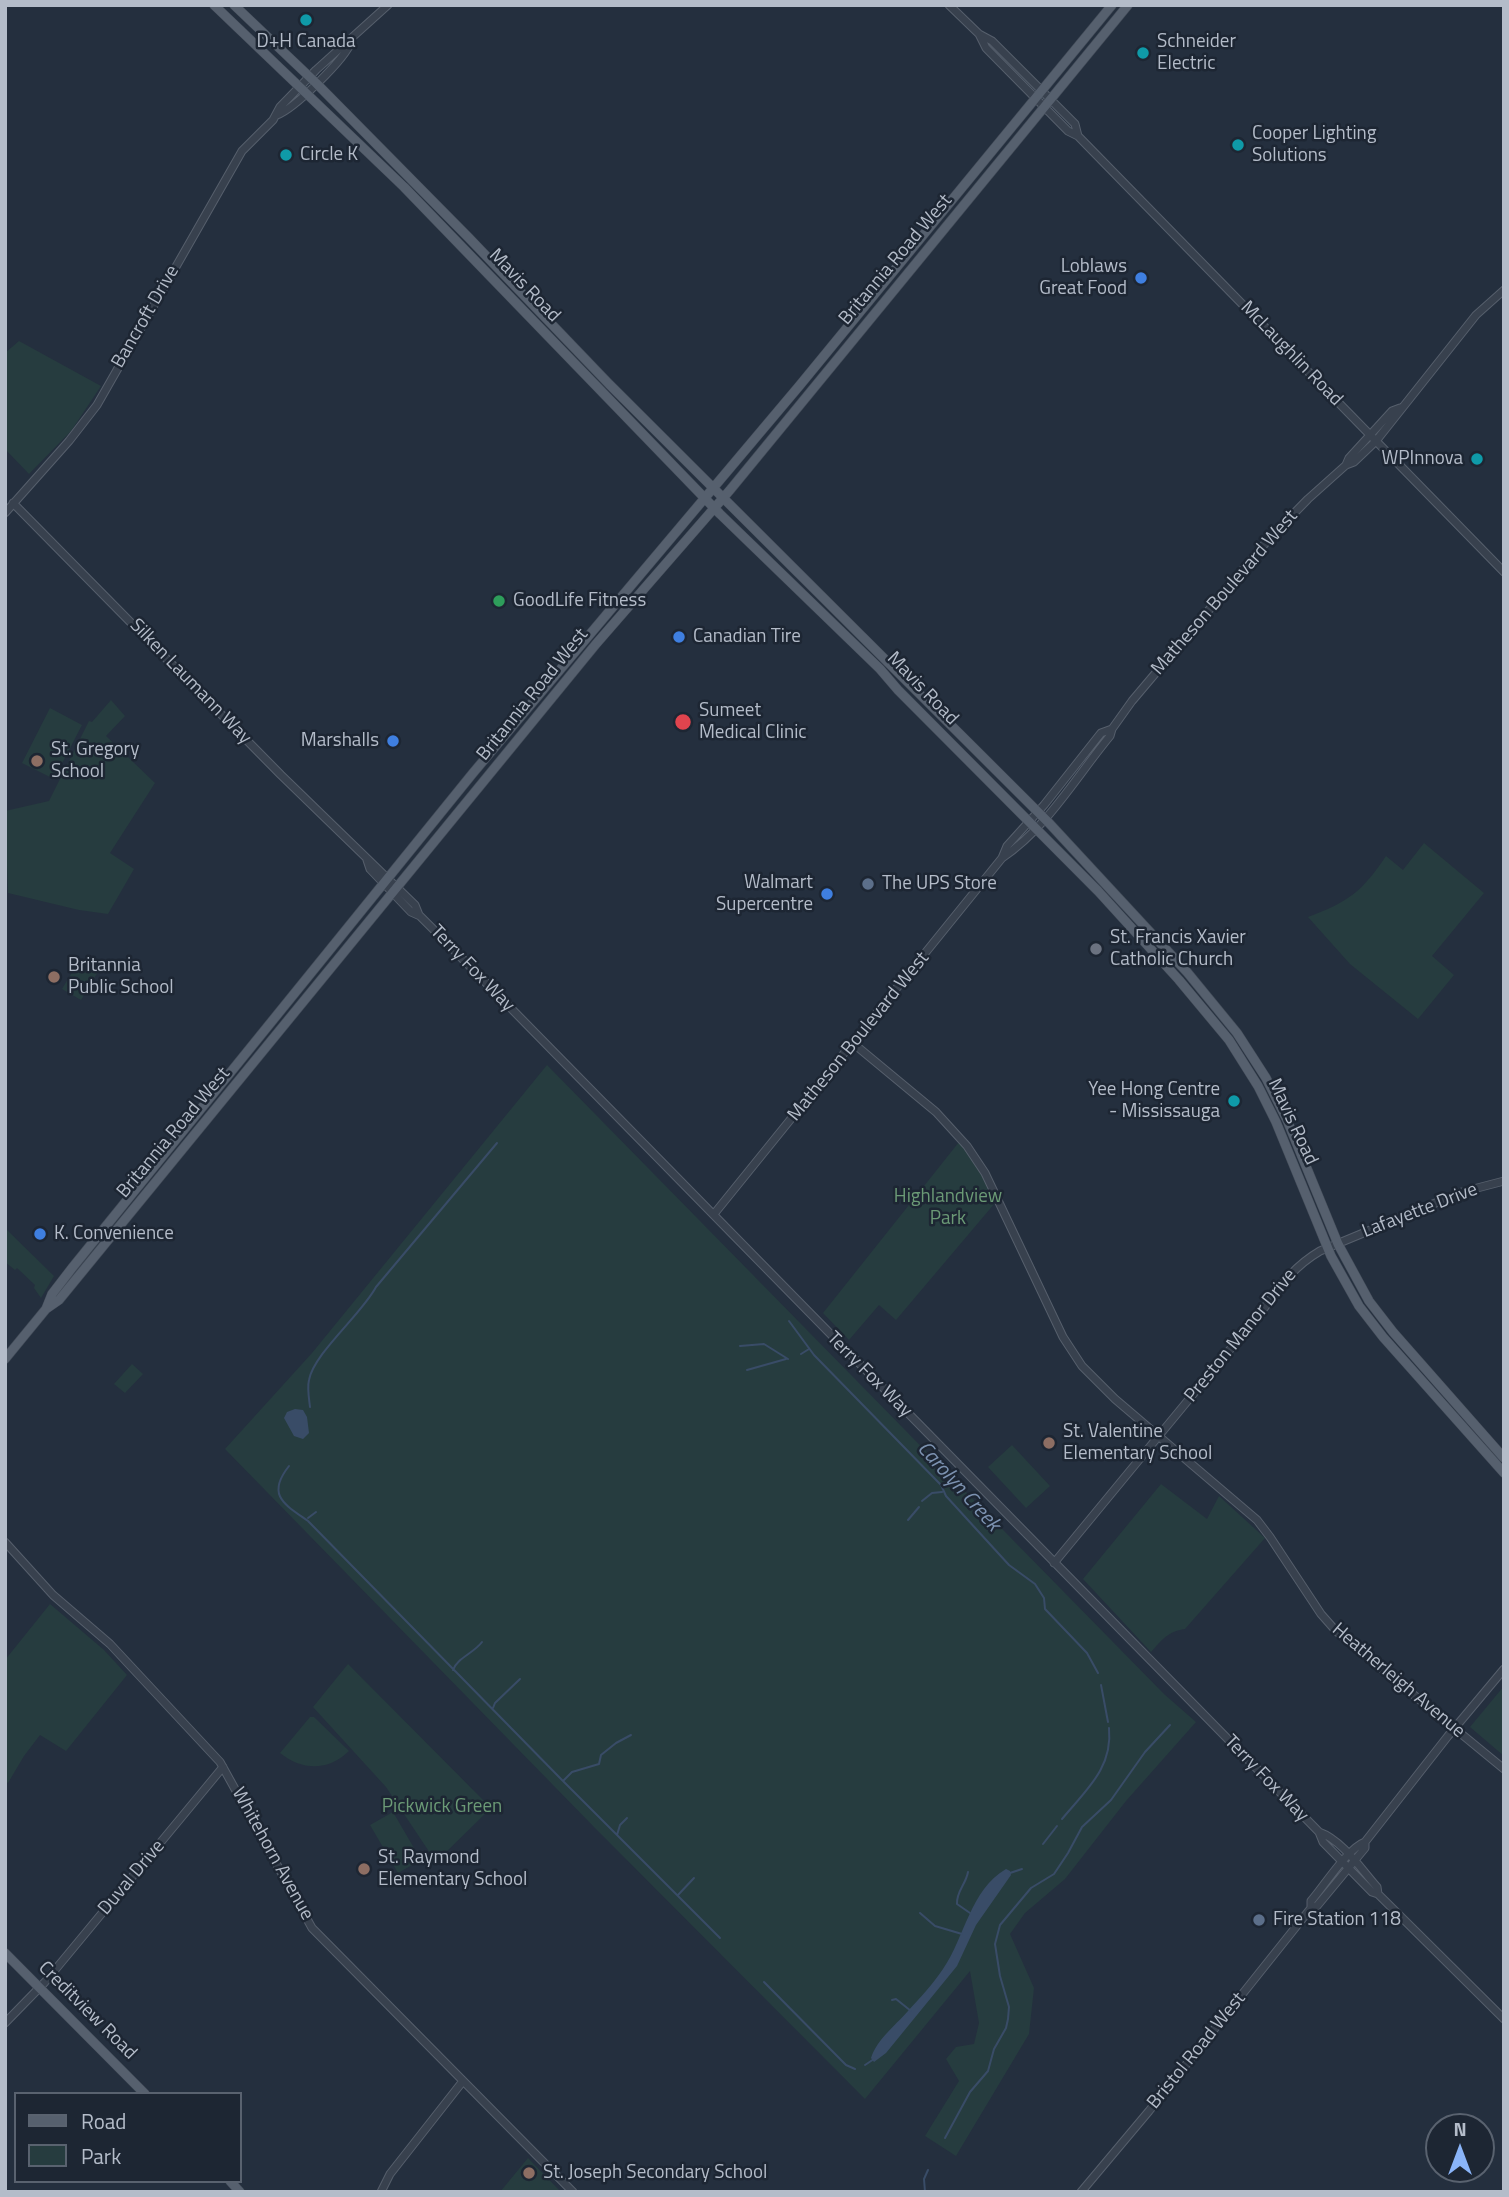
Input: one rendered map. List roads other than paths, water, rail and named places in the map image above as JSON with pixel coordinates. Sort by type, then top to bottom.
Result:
[{"type":"main road","name":"Mavis Road","points":[[214,5],[404,187],[715,508],[880,669],[1032,824],[1179,980],[1229,1040],[1258,1086],[1276,1122],[1340,1275],[1359,1306],[1383,1337],[1504,1473]]},
{"type":"main road","name":"Mavis Road","points":[[234,5],[313,80],[609,384],[1040,815],[1187,972],[1237,1033],[1266,1078],[1287,1120],[1350,1271],[1369,1301],[1392,1332],[1504,1458]]},
{"type":"main road","name":"Britannia Road West","points":[[46,1309],[58,1285],[473,773],[713,488],[1112,5]]},
{"type":"main road","name":"Britannia Road West","points":[[5,1359],[46,1309],[59,1300],[138,1205],[596,644],[715,508],[1128,5]]},
{"type":"main road","points":[[801,594],[811,586]]},
{"type":"main road","name":"Creditview Road","points":[[5,1953],[143,2092]]},
{"type":"street","name":"Bancroft Drive","points":[[5,513],[58,454],[96,405],[242,151],[277,115],[285,112],[341,46],[351,41],[388,5]]},
{"type":"street","name":"McLaughlin Road","points":[[949,5],[979,34],[992,41],[1048,104],[1068,131],[1078,136],[1504,572]]},
{"type":"street","name":"Matheson Boulevard West","points":[[714,1214],[1002,858],[1017,849],[1032,824],[1101,733],[1112,729],[1161,666],[1268,540],[1308,499],[1346,466],[1349,458],[1373,438],[1392,411],[1400,408],[1476,315],[1504,290]]},
{"type":"street","name":"Silken Laumann Way","points":[[13,503],[367,860],[370,869],[385,881]]},
{"type":"street","name":"Terry Fox Way","points":[[385,881],[415,905],[420,916],[1319,1832],[1323,1842],[1349,1862],[1372,1892],[1378,1894],[1504,2020]]},
{"type":"street","name":"Heatherleigh Avenue","points":[[854,1044],[936,1112],[967,1146],[985,1173],[1063,1337],[1082,1366],[1115,1399],[1257,1520],[1321,1614],[1336,1631],[1504,1769]]},
{"type":"street","name":"Lafayette Drive","points":[[1328,1248],[1462,1192],[1504,1181]]},
{"type":"street","name":"Preston Manor Drive","points":[[1054,1563],[1295,1268],[1328,1248]]},
{"type":"street","name":"Whitehorn Avenue","points":[[5,1542],[53,1595],[110,1644],[223,1767],[312,1928],[573,2192]]},
{"type":"street","name":"Bristol Road West","points":[[1081,2192],[1311,1908],[1317,1906],[1349,1862],[1365,1848],[1365,1842],[1504,1669]]},
{"type":"street","name":"Duval Drive","points":[[5,2023],[40,1988],[223,1767]]},
{"type":"street","points":[[381,2192],[390,2174],[463,2081]]},
{"type":"water","points":[[303,1410],[307,1417],[309,1433],[303,1439],[294,1436],[284,1418],[287,1412]]},
{"type":"water","points":[[1006,1869],[1011,1875],[976,1925],[957,1966],[886,2053],[874,2062],[871,2058],[882,2038],[935,1980],[951,1956],[976,1901],[994,1878]]},
{"type":"waterway","points":[[310,1407],[309,1380],[319,1358],[497,1143]]},
{"type":"waterway","name":"Carolyn Creek","points":[[789,1321],[814,1355],[941,1485],[946,1496],[1009,1565],[1035,1584],[1044,1598],[1045,1609],[1087,1653],[1098,1673]]},
{"type":"waterway","points":[[740,1346],[764,1344],[788,1359]]},
{"type":"waterway","points":[[801,1354],[809,1349]]},
{"type":"waterway","points":[[747,1370],[786,1359]]},
{"type":"waterway","points":[[289,1466],[279,1484],[279,1492],[285,1504],[308,1521],[720,1938]]},
{"type":"waterway","points":[[922,1501],[932,1493],[942,1492]]},
{"type":"waterway","points":[[908,1520],[919,1507]]},
{"type":"waterway","points":[[308,1518],[316,1512]]},
{"type":"waterway","points":[[453,1670],[458,1662],[482,1642]]},
{"type":"waterway","points":[[493,1708],[520,1679]]},
{"type":"waterway","name":"Carolyn Creek","points":[[1101,1685],[1108,1722]]},
{"type":"waterway","name":"Carolyn Creek","points":[[945,2138],[970,2092],[988,2071],[994,2049],[1006,2028],[1009,2007],[995,1944],[1000,1925],[1031,1888],[1054,1874],[1082,1827],[1111,1800],[1145,1752],[1170,1725]]},
{"type":"waterway","name":"Carolyn Creek","points":[[1062,1819],[1102,1767],[1107,1755],[1109,1728]]},
{"type":"waterway","points":[[563,1781],[572,1772],[599,1764],[601,1755],[631,1735]]},
{"type":"waterway","points":[[617,1835],[620,1825],[627,1818]]},
{"type":"waterway","name":"Carolyn Creek","points":[[1043,1844],[1057,1826]]},
{"type":"waterway","name":"Carolyn Creek","points":[[1010,1873],[1022,1869]]},
{"type":"waterway","points":[[968,1872],[957,1904],[970,1913]]},
{"type":"waterway","points":[[678,1895],[694,1878]]},
{"type":"waterway","points":[[920,1913],[935,1926],[962,1934]]},
{"type":"waterway","points":[[764,1982],[846,2065],[855,2069]]},
{"type":"waterway","points":[[892,2000],[896,1999],[911,2011]]},
{"type":"waterway","points":[[865,2065],[874,2059]]},
{"type":"waterway","name":"Carolyn Creek","points":[[925,2192],[924,2179],[928,2170]]},
{"type":"place","name":"D+H Canada","points":[[306,20]]},
{"type":"place","name":"Schneider Electric","points":[[1143,53]]},
{"type":"place","name":"Cooper Lighting Solutions","points":[[1238,145]]},
{"type":"place","name":"Circle K","points":[[286,155]]},
{"type":"place","name":"Loblaws Great Food","points":[[1141,278]]},
{"type":"place","name":"WPInnova","points":[[1477,459]]},
{"type":"place","name":"GoodLife Fitness","points":[[499,601]]},
{"type":"place","name":"Canadian Tire","points":[[679,637]]},
{"type":"place","name":"Sumeet Medical Clinic","points":[[683,722]]},
{"type":"place","name":"Marshalls","points":[[393,741]]},
{"type":"place","name":"St. Gregory School","points":[[37,761]]},
{"type":"place","name":"The UPS Store","points":[[868,884]]},
{"type":"place","name":"Walmart Supercentre","points":[[827,894]]},
{"type":"place","name":"St. Francis Xavier Catholic Church","points":[[1096,949]]},
{"type":"place","name":"Britannia Public School","points":[[54,977]]},
{"type":"place","name":"Yee Hong Centre - Mississauga","points":[[1234,1101]]},
{"type":"place","name":"K. Convenience","points":[[40,1234]]},
{"type":"place","name":"St. Valentine Elementary School","points":[[1049,1443]]},
{"type":"place","name":"St. Raymond Elementary School","points":[[364,1869]]},
{"type":"place","name":"Fire Station 118","points":[[1259,1920]]},
{"type":"place","name":"St. Joseph Secondary School","points":[[529,2173]]},
{"type":"park label","name":"Highlandview Park","points":[[948,1208]]},
{"type":"park label","name":"Pickwick Green","points":[[442,1807]]}]
